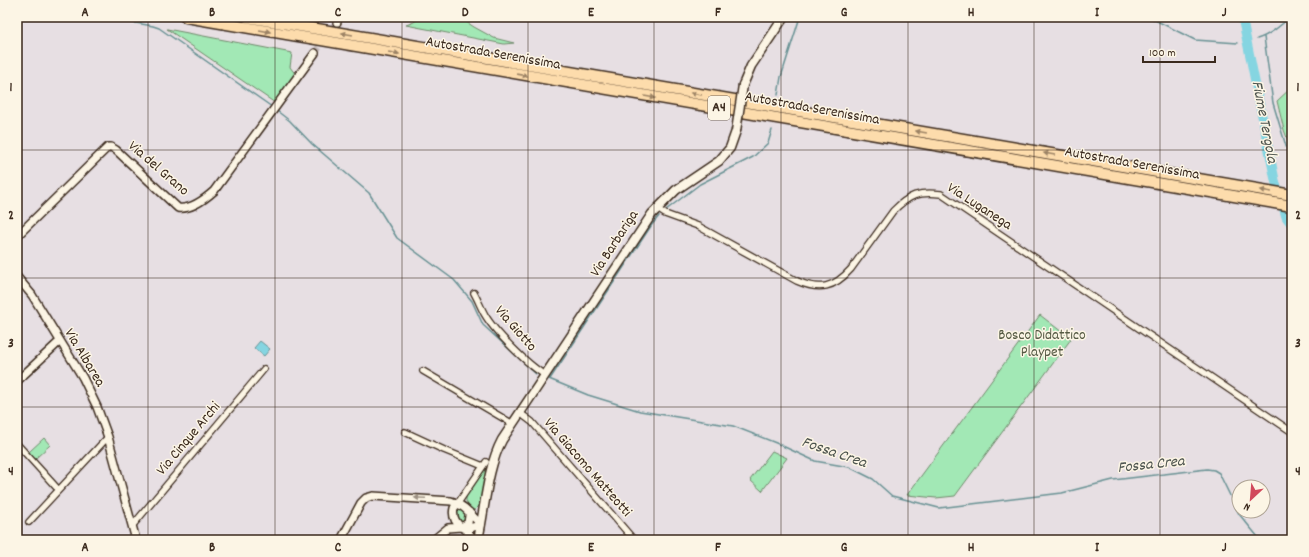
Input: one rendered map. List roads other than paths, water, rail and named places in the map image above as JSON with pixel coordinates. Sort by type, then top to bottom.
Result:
[{"type":"highway","name":"Autostrada Serenissima","points":[[186,17],[1292,206]]},
{"type":"highway","name":"Autostrada Serenissima","points":[[247,17],[1292,195]]},
{"type":"main road","name":"Via Barbariga","points":[[478,540],[496,452],[520,413],[656,208],[676,190],[719,161],[730,148],[736,131],[743,85],[751,66],[784,17]]},
{"type":"street","name":"Via del Grano","points":[[17,236],[108,147],[116,150],[178,208],[188,207],[202,200],[214,191],[315,53]]},
{"type":"street","name":"Via Luganega","points":[[656,208],[665,214],[698,226],[797,281],[806,285],[822,287],[831,285],[844,277],[893,211],[902,203],[912,196],[926,192],[941,194],[1292,432]]},
{"type":"street","name":"Via Albarea","points":[[17,277],[32,295],[83,378],[91,394],[108,437],[136,540]]},
{"type":"street","name":"Via Giotto","points":[[474,293],[484,314],[494,328],[531,365],[545,375]]},
{"type":"street","points":[[17,381],[60,342]]},
{"type":"street","name":"Via Cinque Archi","points":[[132,525],[264,368]]},
{"type":"street","points":[[423,371],[513,424]]},
{"type":"street","name":"Via Giacomo Matteotti","points":[[520,413],[532,422],[634,540]]},
{"type":"street","points":[[405,432],[444,450],[485,464],[454,508],[454,516],[456,521],[470,534],[473,540]]},
{"type":"street","points":[[29,522],[108,437]]},
{"type":"street","points":[[17,444],[56,486]]},
{"type":"street","points":[[341,540],[359,506],[366,498],[369,497],[388,496],[444,499],[458,503],[481,525]]},
{"type":"street","points":[[469,512],[478,511],[485,504]]},
{"type":"street","points":[[463,528],[468,523],[470,516],[469,512]]},
{"type":"street","points":[[434,540],[448,528],[463,528],[481,525]]},
{"type":"water","points":[[260,341],[270,349],[264,356],[254,348]]},
{"type":"waterway","points":[[102,17],[159,28],[272,107]]},
{"type":"waterway","name":"Fossa Crea","points":[[778,95],[781,77],[800,17]]},
{"type":"waterway","points":[[1149,17],[1195,40],[1238,43]]},
{"type":"waterway","name":"Fiume Tergola","points":[[1242,17],[1275,180],[1286,217],[1292,225]]},
{"type":"waterway","points":[[1257,39],[1271,33],[1290,17]]},
{"type":"waterway","points":[[1264,37],[1273,103],[1289,156],[1292,161]]},
{"type":"waterway","points":[[277,111],[290,121],[312,144],[369,193],[397,238],[454,280],[472,301],[483,325],[536,374]]},
{"type":"waterway","name":"Fossa Crea","points":[[666,210],[700,184],[753,157],[768,143],[772,130]]},
{"type":"waterway","name":"Fossa Crea","points":[[550,379],[659,216]]},
{"type":"waterway","name":"Fossa Crea","points":[[549,379],[588,395],[640,411],[733,426],[776,443],[815,461],[849,467],[873,479],[892,496],[939,508],[1062,493],[1113,480],[1207,469],[1214,470],[1219,473],[1239,514],[1258,537],[1268,540]]},
{"type":"tunnel","points":[[315,53],[337,22]]},
{"type":"park label","name":"Bosco Didattico Playpet","points":[[1042,344]]}]
